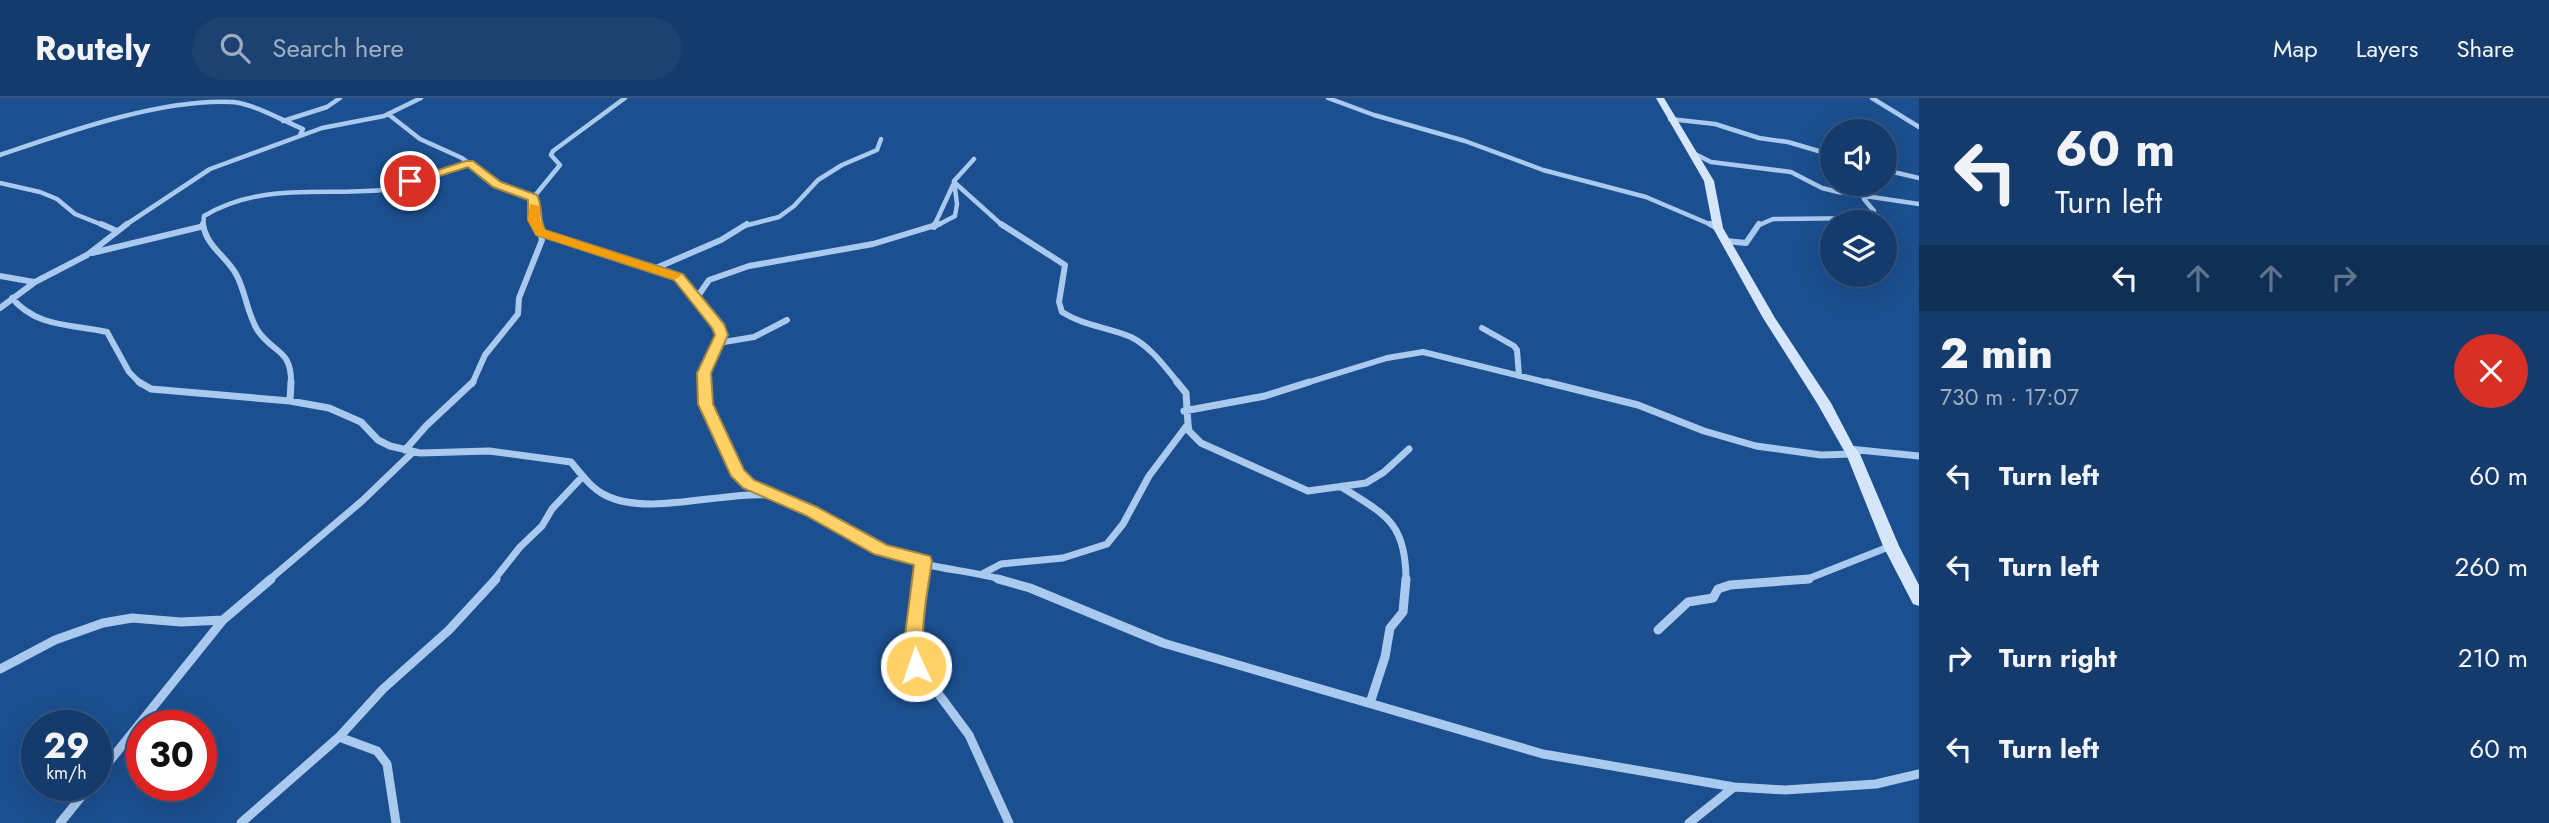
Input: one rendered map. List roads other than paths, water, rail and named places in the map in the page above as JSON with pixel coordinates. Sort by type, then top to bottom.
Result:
[{"type":"street","points":[[282,122],[327,107],[340,98]]},
{"type":"street","points":[[0,308],[35,282],[90,253],[117,231],[210,169],[299,135],[388,114],[421,98]]},
{"type":"street","points":[[533,198],[560,164],[551,155],[553,151],[625,98]]},
{"type":"street","points":[[1328,98],[1374,115],[1465,141],[1543,170],[1619,188],[1671,206],[1718,228]]},
{"type":"street","points":[[1660,98],[1709,181],[1718,228],[1851,452],[1891,546],[1919,600]]},
{"type":"street","points":[[1872,98],[1919,127]]},
{"type":"street","points":[[0,155],[133,107],[165,101],[202,99],[230,102],[303,129],[299,135]]},
{"type":"street","points":[[388,114],[420,139],[470,164],[497,185],[533,198]]},
{"type":"street","points":[[1670,119],[1715,124],[1759,138],[1788,142],[1820,151]]},
{"type":"street","points":[[655,268],[721,240],[748,224],[784,214],[812,184],[842,165],[877,150],[881,139]]},
{"type":"street","points":[[1695,154],[1711,162],[1795,173],[1822,188],[1864,198],[1919,204]]},
{"type":"street","points":[[934,228],[954,184],[974,159]]},
{"type":"street","points":[[290,401],[290,366],[284,353],[279,346],[259,332],[235,274],[204,236],[200,227],[204,216],[211,210],[246,197],[315,190],[384,190],[470,164]]},
{"type":"street","points":[[1897,173],[1919,178]]},
{"type":"street","points":[[0,183],[40,192],[57,199],[75,214],[117,231]]},
{"type":"street","points":[[696,299],[709,280],[749,266],[843,250],[934,228],[955,216],[958,197],[954,184]]},
{"type":"street","points":[[954,184],[1008,231],[1065,265],[1059,302],[1062,312],[1090,327],[1125,334],[1147,347],[1186,393],[1184,411],[1189,431],[1201,443],[1306,490],[1366,483],[1384,472],[1409,449]]},
{"type":"street","points":[[112,758],[223,620],[362,501],[409,451],[426,426],[466,391],[485,355],[518,314],[519,298],[540,250],[540,233],[534,220],[536,209],[533,198]]},
{"type":"street","points":[[1726,241],[1746,243],[1750,230],[1773,219],[1866,218],[1874,211],[1864,198]]},
{"type":"street","points":[[90,253],[200,227]]},
{"type":"street","points":[[540,233],[679,277],[719,327],[722,335],[704,373],[706,404],[737,473],[748,484],[811,511],[896,556],[982,574],[1030,588],[1163,643],[1543,754],[1734,787],[1785,790],[1876,785],[1919,774]]},
{"type":"street","points":[[0,276],[35,282]]},
{"type":"street","points":[[12,298],[16,304],[38,319],[68,327],[107,332],[122,355],[129,375],[136,383],[150,389],[290,401],[329,408],[361,422],[378,440],[409,451],[528,454],[571,462],[604,495],[629,502],[771,495]]},
{"type":"street","points":[[718,343],[754,337],[787,320]]},
{"type":"street","points":[[1482,328],[1514,345],[1520,376]]},
{"type":"street","points":[[1184,411],[1265,396],[1387,358],[1417,352],[1638,405],[1704,431],[1756,446],[1811,454],[1851,452],[1919,456]]},
{"type":"street","points":[[982,574],[1001,564],[1063,558],[1107,544],[1123,524],[1149,475],[1188,424]]},
{"type":"street","points":[[241,823],[339,737],[383,689],[449,630],[489,587],[520,547],[542,526],[552,509],[583,475]]},
{"type":"street","points":[[1342,487],[1386,515],[1394,524],[1403,548],[1406,577],[1403,612],[1390,628],[1385,657],[1370,703]]},
{"type":"street","points":[[1658,630],[1688,602],[1713,598],[1718,589],[1730,585],[1803,582],[1891,546]]},
{"type":"street","points":[[923,561],[915,615],[916,666],[956,714],[971,738],[1009,823]]},
{"type":"street","points":[[0,669],[55,640],[103,623],[132,618],[181,622],[223,620]]},
{"type":"street","points":[[339,737],[377,751],[387,764],[396,823]]},
{"type":"street","points":[[1689,823],[1734,787]]},
{"type":"street","points":[[60,823],[78,801]]}]
